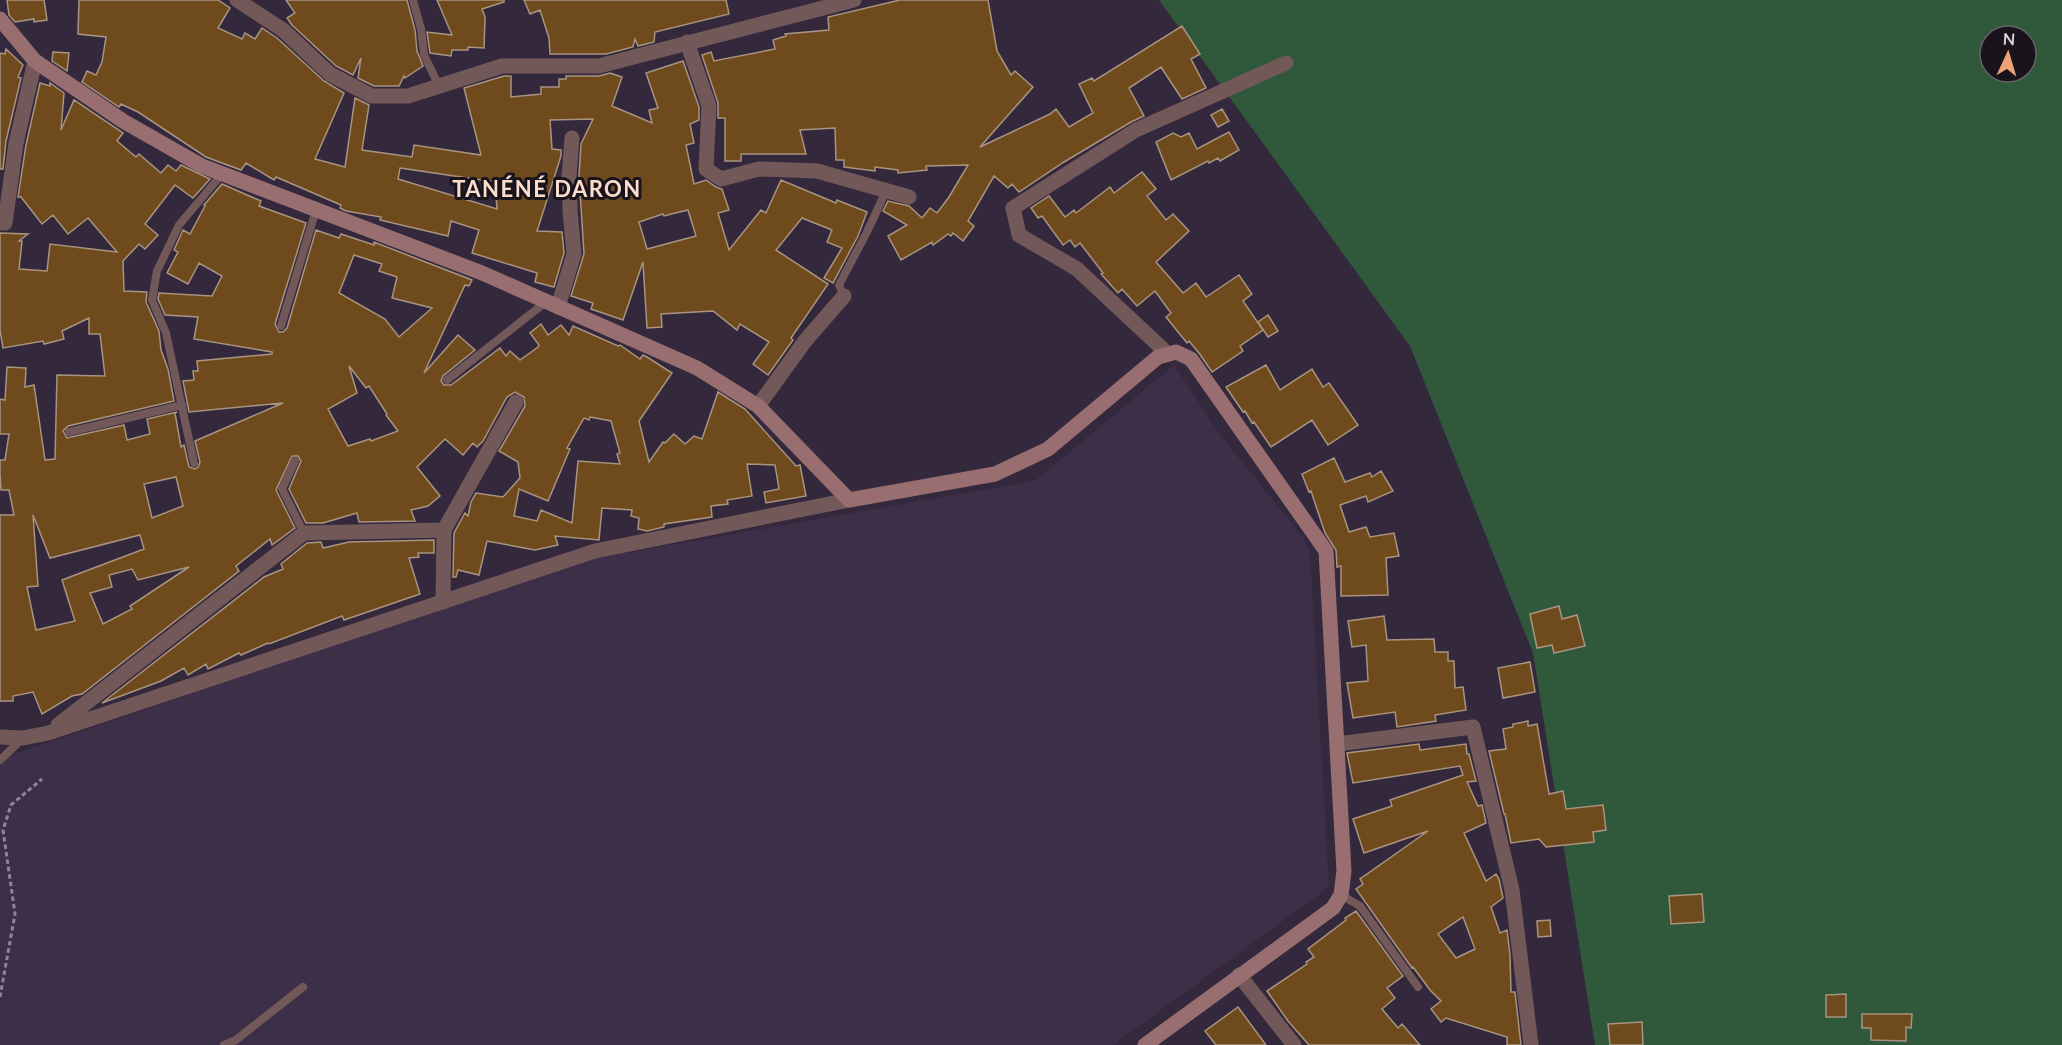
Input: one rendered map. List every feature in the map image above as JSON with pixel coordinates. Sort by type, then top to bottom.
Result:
[{"type":"street","points":[[237,0],[283,30],[330,74],[372,96],[408,96],[502,66],[599,66],[854,0]]},
{"type":"street","points":[[0,19],[35,61],[123,121],[202,166],[482,273],[697,368],[758,406],[849,500]]},
{"type":"street","points":[[687,42],[709,106],[706,169],[721,179],[759,169],[817,171],[909,197]]},
{"type":"street","points":[[0,224],[5,224],[16,143],[35,61]]},
{"type":"street","points":[[1168,354],[1077,269],[1019,235],[1013,208],[1136,130],[1286,63]]},
{"type":"street","points":[[552,304],[574,254],[570,200],[572,138]]},
{"type":"street","points":[[758,406],[805,341],[844,296]]},
{"type":"street","points":[[0,737],[23,738],[48,732],[595,551],[849,500],[995,474],[1048,448],[1158,357],[1176,352],[1191,359],[1326,551],[1344,871],[1341,895],[1333,908],[1145,1045]]},
{"type":"street","points":[[443,602],[444,530],[516,402]]},
{"type":"street","points":[[48,732],[304,533],[444,530]]},
{"type":"street","points":[[1337,744],[1473,727],[1512,890],[1531,1045]]},
{"type":"street","points":[[1239,975],[1294,1045]]},
{"type":"lane","points":[[413,0],[422,29],[424,55],[439,86]]},
{"type":"lane","points":[[194,463],[166,333],[152,300],[157,272],[179,225],[222,174]]},
{"type":"lane","points":[[844,296],[839,285],[886,191]]},
{"type":"lane","points":[[281,326],[316,210]]},
{"type":"lane","points":[[447,380],[552,304]]},
{"type":"lane","points":[[69,432],[182,405]]},
{"type":"lane","points":[[295,460],[282,489],[304,533]]},
{"type":"lane","points":[[0,760],[23,738]]},
{"type":"lane","points":[[1341,895],[1360,906],[1418,987]]},
{"type":"lane","points":[[224,1045],[236,1040],[303,987]]},
{"type":"path","points":[[0,998],[15,914],[3,830],[11,805],[42,779]]},
{"type":"shaded area","points":[[1174,365],[1221,436],[1302,536],[1310,553],[1329,887],[1113,1045],[0,1045],[0,764],[9,756],[601,555],[631,552],[1035,481]]},
{"type":"green space","points":[[1159,0],[2062,0],[2062,1045],[1595,1045],[1533,653],[1410,346]]},
{"type":"building","points":[[7,0],[44,0],[47,20],[34,22],[34,19],[15,22],[9,15]]},
{"type":"building","points":[[79,0],[218,0],[230,8],[218,28],[242,39],[245,33],[255,39],[262,28],[277,38],[324,81],[344,93],[315,159],[345,167],[355,98],[369,105],[362,150],[412,157],[414,145],[481,155],[464,88],[511,76],[511,97],[541,94],[541,87],[559,87],[559,79],[566,79],[566,76],[599,76],[610,73],[622,77],[612,106],[652,123],[649,110],[658,108],[646,73],[683,61],[699,107],[699,120],[690,124],[694,143],[686,145],[694,184],[706,180],[722,189],[729,210],[718,213],[729,250],[761,210],[766,213],[781,180],[836,203],[837,200],[867,212],[858,236],[833,283],[824,278],[842,248],[827,242],[832,230],[802,218],[776,250],[828,284],[768,375],[753,364],[769,342],[740,324],[737,330],[713,311],[661,314],[662,327],[647,328],[643,262],[623,320],[591,309],[593,303],[571,296],[584,254],[579,176],[581,144],[593,119],[550,120],[552,149],[561,150],[561,156],[537,231],[562,232],[564,253],[554,287],[535,282],[537,273],[472,253],[479,230],[451,221],[448,236],[380,220],[381,217],[346,211],[340,208],[341,205],[276,177],[274,180],[246,163],[241,170],[206,157],[138,112],[121,104],[119,107],[82,82],[87,71],[96,75],[102,62],[106,37],[78,34]],"holes":[[[400,168],[495,182],[497,209],[398,179]],[[688,210],[696,236],[647,249],[639,222],[663,214],[664,216]]]},
{"type":"building","points":[[286,0],[407,0],[415,30],[417,51],[423,66],[405,78],[404,76],[399,86],[374,86],[358,78],[361,58],[353,75],[336,66],[292,25],[287,18],[295,13]]},
{"type":"building","points":[[437,0],[504,0],[504,2],[482,9],[485,17],[484,48],[468,47],[468,50],[452,50],[451,56],[430,53],[427,32],[452,35]]},
{"type":"building","points":[[524,0],[726,0],[729,14],[655,32],[654,42],[638,46],[635,39],[633,47],[606,54],[550,54],[549,38],[540,10],[530,14]]},
{"type":"building","points":[[900,0],[988,0],[997,51],[1011,75],[1015,71],[1033,87],[980,147],[1056,109],[1069,127],[1093,113],[1079,84],[1092,78],[1094,81],[1182,26],[1200,54],[1191,59],[1206,88],[1182,99],[1161,67],[1129,88],[1144,116],[1064,162],[1019,192],[1012,184],[1008,188],[994,176],[968,221],[974,226],[963,241],[953,233],[951,236],[948,234],[933,245],[932,242],[901,260],[888,236],[907,225],[883,211],[888,201],[909,206],[922,218],[930,208],[937,213],[968,165],[926,166],[927,170],[898,173],[898,170],[875,167],[875,171],[844,167],[844,160],[836,160],[835,128],[800,130],[806,154],[741,154],[741,161],[725,161],[725,118],[718,118],[718,103],[702,55],[711,52],[714,61],[775,49],[773,40],[786,36],[785,34],[829,30],[828,17]]},
{"type":"building","points":[[6,49],[23,65],[18,77],[21,78],[6,141],[3,169],[0,169],[0,53],[5,54]]},
{"type":"building","points":[[53,52],[69,53],[67,71],[52,61]]},
{"type":"building","points":[[40,83],[50,86],[50,83],[64,93],[61,130],[74,100],[123,133],[117,141],[136,157],[139,154],[161,173],[168,165],[176,171],[181,165],[210,179],[193,198],[175,185],[145,224],[158,235],[145,249],[139,244],[123,261],[124,291],[147,292],[146,302],[159,331],[161,350],[168,369],[174,401],[68,426],[63,431],[67,438],[124,425],[127,440],[150,434],[147,419],[177,412],[175,413],[181,447],[184,445],[189,467],[195,469],[200,462],[195,441],[283,403],[189,412],[183,381],[194,380],[193,371],[198,371],[197,361],[272,354],[272,352],[194,339],[198,317],[165,315],[158,299],[159,293],[212,296],[222,276],[199,263],[188,284],[167,273],[178,252],[174,250],[183,230],[190,234],[204,205],[222,184],[261,201],[259,206],[306,223],[275,324],[279,332],[287,328],[316,230],[339,238],[341,234],[374,245],[374,242],[472,280],[469,286],[465,285],[424,373],[458,335],[475,350],[443,376],[441,381],[444,385],[451,385],[500,348],[506,356],[510,351],[520,360],[538,347],[539,345],[530,333],[541,324],[548,335],[561,325],[569,335],[573,326],[620,345],[640,359],[643,355],[672,373],[639,421],[649,462],[663,442],[665,443],[674,434],[685,444],[694,436],[702,439],[718,392],[745,409],[796,466],[800,465],[806,496],[766,503],[764,492],[779,489],[775,465],[747,464],[752,496],[727,500],[728,504],[711,506],[712,517],[664,524],[664,527],[647,531],[638,529],[639,518],[631,516],[632,510],[602,508],[599,540],[555,536],[558,545],[535,550],[487,541],[479,575],[458,570],[456,577],[453,577],[454,533],[465,513],[468,516],[476,493],[503,497],[520,478],[518,462],[499,451],[525,406],[524,397],[515,392],[507,397],[483,441],[477,447],[473,443],[463,455],[445,439],[417,467],[440,496],[428,506],[411,510],[415,521],[359,522],[357,513],[323,523],[306,523],[289,489],[301,461],[298,456],[292,456],[276,490],[295,528],[272,545],[270,539],[236,566],[239,571],[82,694],[72,696],[42,714],[33,692],[13,696],[13,701],[0,701],[0,515],[14,515],[9,490],[1,490],[0,474],[0,460],[5,460],[9,434],[0,434],[0,399],[5,400],[7,367],[26,368],[25,387],[34,385],[45,460],[55,459],[57,375],[105,376],[100,334],[89,334],[89,318],[62,331],[64,339],[44,344],[43,341],[3,348],[0,330],[0,233],[28,234],[19,241],[22,241],[19,269],[47,271],[50,244],[117,252],[88,218],[68,234],[53,215],[42,224],[21,197],[18,197],[26,145]],"holes":[[[354,255],[382,264],[379,271],[397,277],[392,298],[432,308],[399,337],[385,319],[339,293]],[[349,366],[366,388],[369,386],[398,431],[371,441],[370,439],[348,446],[328,409],[357,393]],[[584,418],[611,421],[620,453],[617,454],[620,464],[578,461],[572,523],[541,510],[537,521],[514,516],[519,489],[548,501],[570,449],[567,448]],[[176,477],[183,506],[152,518],[144,484]],[[33,515],[50,558],[140,535],[144,549],[62,580],[75,621],[36,630],[27,587],[38,586]],[[189,567],[130,606],[132,609],[103,624],[90,593],[112,587],[109,575],[132,569],[138,580]]]},
{"type":"building","points":[[1222,109],[1229,121],[1218,127],[1211,115]]},
{"type":"building","points":[[1229,132],[1239,150],[1220,161],[1218,158],[1209,163],[1208,161],[1171,180],[1156,142],[1173,133],[1181,137],[1189,133],[1197,149]]},
{"type":"building","points":[[1142,172],[1156,189],[1147,196],[1166,220],[1173,214],[1189,231],[1156,262],[1183,293],[1196,283],[1206,297],[1239,275],[1252,294],[1243,301],[1263,330],[1240,346],[1243,351],[1212,372],[1189,341],[1187,343],[1166,317],[1171,313],[1155,291],[1137,306],[1122,289],[1118,293],[1101,274],[1103,273],[1080,243],[1075,247],[1070,240],[1063,245],[1042,216],[1038,218],[1031,208],[1049,196],[1065,217],[1074,210],[1076,213],[1110,187],[1114,193]]},
{"type":"building","points":[[1268,315],[1278,331],[1268,337],[1258,322]]},
{"type":"building","points":[[1266,365],[1280,390],[1312,369],[1323,387],[1329,383],[1358,425],[1328,445],[1312,420],[1271,447],[1226,387]]},
{"type":"building","points":[[1334,458],[1345,482],[1370,473],[1372,477],[1381,471],[1393,491],[1368,502],[1366,496],[1340,505],[1349,532],[1366,527],[1370,537],[1394,533],[1399,556],[1386,558],[1388,595],[1341,596],[1341,566],[1337,567],[1336,550],[1325,533],[1311,491],[1309,492],[1302,474]]},
{"type":"building","points":[[434,540],[434,553],[418,553],[419,557],[409,558],[420,594],[344,620],[342,616],[241,655],[239,653],[208,669],[206,664],[188,675],[184,668],[161,681],[102,703],[264,577],[283,569],[281,564],[307,543],[321,542],[323,548],[349,542]]},
{"type":"building","points":[[1559,606],[1562,619],[1577,615],[1585,646],[1554,653],[1552,645],[1537,648],[1530,614]]},
{"type":"building","points":[[1384,616],[1387,640],[1434,639],[1435,652],[1448,652],[1448,661],[1454,661],[1455,688],[1463,687],[1466,710],[1435,715],[1436,721],[1397,727],[1395,712],[1353,718],[1347,683],[1368,681],[1366,645],[1352,647],[1348,621]]},
{"type":"building","points":[[1530,662],[1535,692],[1503,698],[1498,668]]},
{"type":"building","points":[[1528,721],[1528,726],[1537,724],[1549,794],[1563,791],[1566,809],[1603,805],[1606,830],[1593,832],[1594,842],[1546,847],[1539,839],[1511,843],[1489,751],[1506,749],[1503,729]]},
{"type":"building","points":[[1419,744],[1420,750],[1466,744],[1476,781],[1467,782],[1478,806],[1482,805],[1486,823],[1464,833],[1486,881],[1496,874],[1499,879],[1503,898],[1491,907],[1500,933],[1507,930],[1511,992],[1515,992],[1521,1045],[1507,1045],[1507,1037],[1446,1018],[1441,1022],[1431,1009],[1441,1001],[1412,968],[1356,889],[1363,884],[1360,879],[1428,831],[1364,853],[1353,819],[1392,806],[1390,800],[1463,775],[1460,766],[1353,783],[1347,753]],"holes":[[[1463,917],[1475,949],[1456,958],[1438,934]]]},
{"type":"building","points":[[1702,894],[1704,922],[1671,924],[1669,896]]},
{"type":"building","points":[[1356,911],[1403,976],[1387,988],[1395,998],[1382,1009],[1398,1028],[1402,1024],[1420,1045],[1309,1045],[1288,1021],[1267,991],[1307,964],[1306,962],[1314,957],[1308,949]]},
{"type":"building","points":[[1550,920],[1551,936],[1538,937],[1537,921]]},
{"type":"building","points":[[1846,994],[1846,1017],[1826,1017],[1826,995]]},
{"type":"building","points":[[1238,1007],[1266,1045],[1216,1045],[1205,1031]]},
{"type":"building","points":[[1862,1014],[1912,1014],[1911,1028],[1906,1027],[1906,1041],[1871,1040],[1871,1028],[1862,1028]]},
{"type":"building","points":[[1642,1022],[1643,1045],[1610,1045],[1608,1024]]},
{"type":"district","name":"TANÉNÉ DARON","points":[[547,189]]}]
